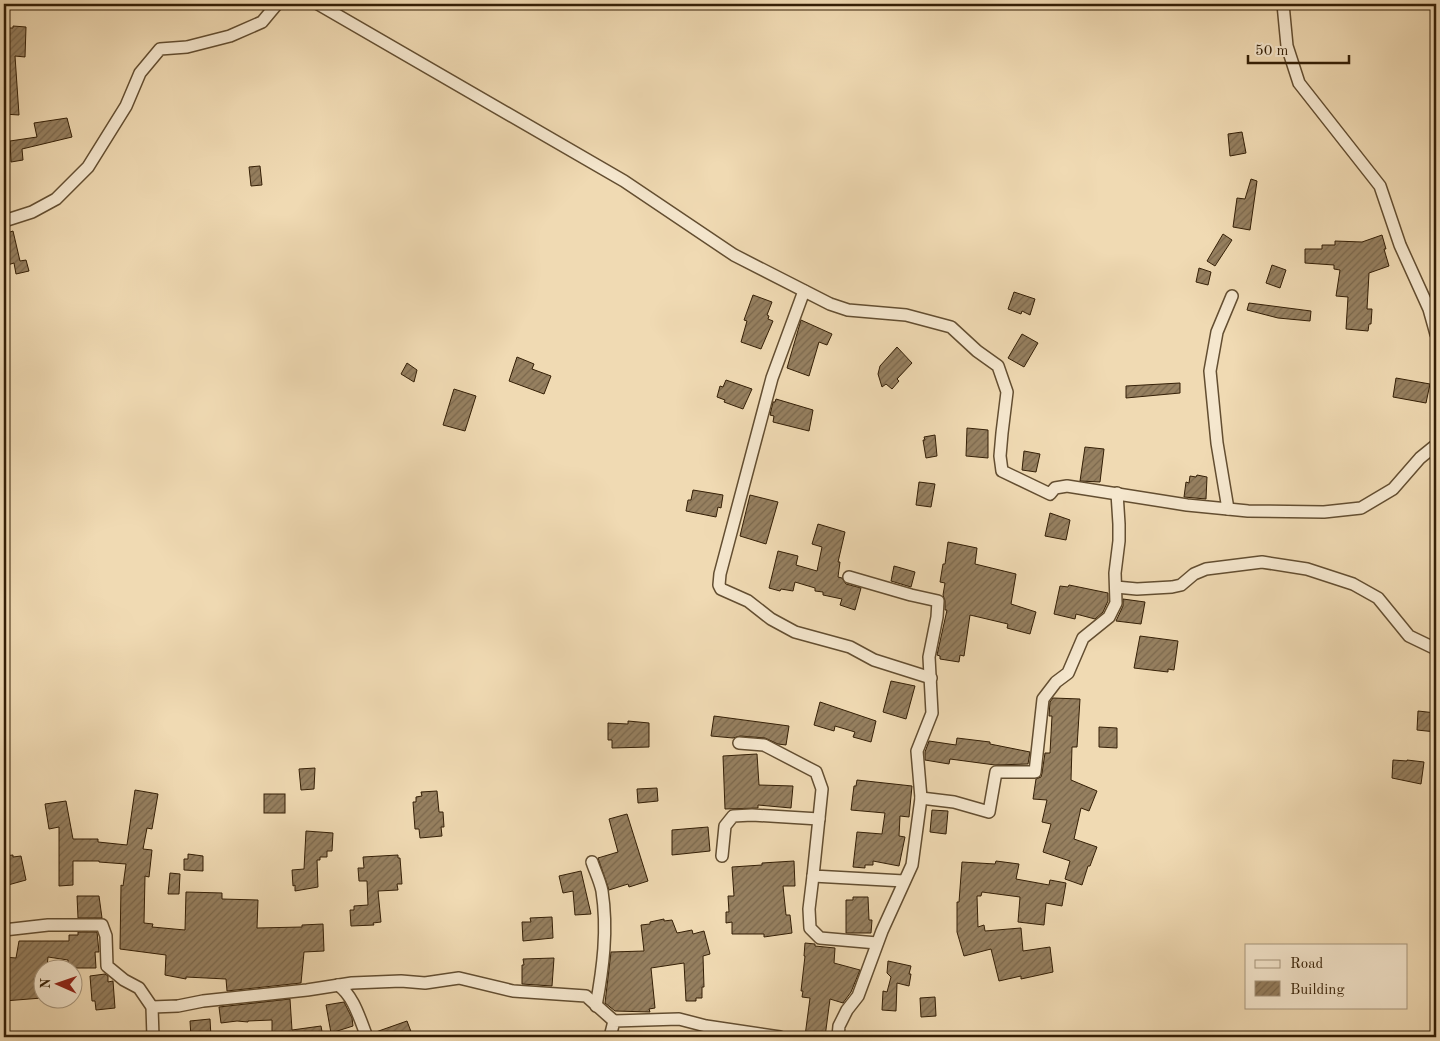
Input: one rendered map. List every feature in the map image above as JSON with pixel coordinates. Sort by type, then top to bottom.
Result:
[{"type":"street","points":[[4,221],[32,212],[56,199],[88,167],[126,106],[140,73],[160,49],[187,47],[230,36],[262,22],[277,4]]},
{"type":"street","points":[[318,4],[624,181],[734,255],[804,291],[830,304],[848,310],[906,315],[952,326],[977,351],[998,366],[1007,392],[1000,456],[1002,471],[1050,494],[1055,488],[1067,486],[1117,492],[1187,505],[1248,511],[1324,512],[1361,508],[1392,489],[1420,458],[1436,445]]},
{"type":"street","points":[[1283,4],[1287,46],[1298,83],[1380,186],[1400,245],[1429,309],[1436,334]]},
{"type":"street","points":[[804,291],[772,378],[720,574],[719,585],[721,589],[748,601],[771,619],[795,632],[850,648],[874,660],[931,678]]},
{"type":"street","points":[[1228,509],[1217,443],[1210,371],[1217,332],[1232,296]]},
{"type":"street","points":[[921,798],[954,802],[990,812],[996,772],[1035,772],[1043,699],[1056,682],[1068,673],[1083,638],[1109,617],[1116,603],[1115,573],[1119,533],[1117,492]]},
{"type":"street","points":[[1116,587],[1137,589],[1172,587],[1180,585],[1194,574],[1206,569],[1262,562],[1307,568],[1353,584],[1378,598],[1409,636],[1436,649]]},
{"type":"street","points":[[837,1037],[839,1026],[847,1010],[858,996],[877,943],[912,865],[921,798],[917,751],[932,714],[929,657],[937,617],[938,601],[911,595],[849,576]]},
{"type":"street","points":[[739,742],[764,745],[816,772],[822,789],[809,910],[810,928],[820,938],[877,943]]},
{"type":"street","points":[[722,856],[725,826],[733,816],[752,815],[819,819]]},
{"type":"street","points":[[592,862],[602,890],[604,929],[603,971],[596,1006]]},
{"type":"street","points":[[813,876],[904,881]]},
{"type":"street","points":[[4,930],[48,925],[102,925],[106,936],[107,966],[124,980],[139,988],[152,1007],[153,1037]]},
{"type":"street","points":[[152,1007],[178,1006],[203,1001],[338,985],[401,981],[425,983],[459,978],[513,991],[586,996],[614,1021],[679,1019],[706,1026],[780,1037]]},
{"type":"street","points":[[338,985],[353,1003],[367,1037]]},
{"type":"street","points":[[610,1037],[614,1021]]},
{"type":"building","points":[[13,26],[26,27],[25,57],[15,56],[19,115],[4,114],[4,28],[13,28]]},
{"type":"building","points":[[67,118],[72,137],[22,149],[23,160],[11,162],[10,141],[37,137],[34,123]]},
{"type":"building","points":[[1242,132],[1246,153],[1230,156],[1228,134]]},
{"type":"building","points":[[260,166],[262,185],[251,186],[249,167]]},
{"type":"building","points":[[1251,179],[1257,181],[1250,230],[1233,227],[1237,198],[1245,199]]},
{"type":"building","points":[[13,231],[20,261],[26,260],[29,271],[16,274],[14,263],[4,266],[4,234]]},
{"type":"building","points":[[1223,234],[1232,240],[1215,266],[1207,261]]},
{"type":"building","points":[[1382,235],[1389,266],[1369,273],[1367,309],[1372,309],[1371,324],[1369,324],[1368,331],[1346,329],[1348,297],[1336,296],[1340,270],[1334,269],[1334,265],[1305,263],[1305,249],[1322,249],[1322,245],[1335,245],[1335,241],[1362,242]]},
{"type":"building","points":[[1272,265],[1286,270],[1280,288],[1266,283]]},
{"type":"building","points":[[1199,268],[1211,272],[1208,285],[1196,282]]},
{"type":"building","points":[[1014,292],[1035,299],[1030,315],[1022,311],[1021,314],[1008,309]]},
{"type":"building","points":[[753,295],[772,302],[767,315],[769,316],[768,319],[773,321],[761,349],[741,342],[747,321],[744,320]]},
{"type":"building","points":[[1249,303],[1311,311],[1310,321],[1278,318],[1247,310]]},
{"type":"building","points":[[801,320],[832,334],[827,345],[819,342],[809,376],[787,368]]},
{"type":"building","points":[[1022,334],[1038,343],[1024,367],[1008,358]]},
{"type":"building","points":[[897,347],[912,363],[897,379],[899,381],[892,389],[886,384],[882,387],[878,374],[880,366]]},
{"type":"building","points":[[517,357],[534,364],[532,369],[551,376],[544,394],[509,381]]},
{"type":"building","points":[[407,363],[417,370],[414,382],[401,374]]},
{"type":"building","points":[[1396,378],[1430,384],[1426,403],[1393,397]]},
{"type":"building","points":[[726,380],[752,389],[743,409],[724,402],[725,400],[717,397],[720,386],[723,387]]},
{"type":"building","points":[[1180,383],[1180,393],[1126,398],[1126,386]]},
{"type":"building","points":[[454,389],[476,396],[465,431],[443,425]]},
{"type":"building","points":[[776,399],[813,410],[809,431],[773,422],[774,416],[770,415],[773,402]]},
{"type":"building","points":[[967,428],[988,430],[988,458],[966,456]]},
{"type":"building","points":[[935,435],[937,456],[926,458],[924,437]]},
{"type":"building","points":[[1085,447],[1104,449],[1100,482],[1080,481]]},
{"type":"building","points":[[1024,451],[1040,454],[1036,472],[1022,470]]},
{"type":"building","points":[[1197,475],[1207,477],[1206,499],[1184,497],[1186,482],[1189,483],[1190,476],[1196,477]]},
{"type":"building","points":[[919,482],[935,484],[931,507],[916,505]]},
{"type":"building","points":[[693,490],[723,495],[721,508],[718,507],[716,517],[686,511],[688,500],[691,500]]},
{"type":"building","points":[[750,495],[778,502],[766,544],[740,536]]},
{"type":"building","points":[[1050,513],[1070,520],[1066,540],[1045,536]]},
{"type":"building","points":[[818,524],[845,532],[838,562],[840,562],[838,577],[842,578],[846,584],[861,588],[855,610],[840,605],[842,599],[823,595],[823,592],[815,591],[815,588],[795,582],[793,591],[781,589],[780,591],[769,588],[778,551],[798,556],[796,565],[817,571],[822,547],[812,544]]},
{"type":"building","points":[[948,542],[977,548],[975,564],[1016,574],[1011,604],[1036,612],[1030,634],[1007,628],[1008,624],[970,615],[964,656],[960,655],[959,662],[940,659],[940,656],[937,655],[947,610],[945,610],[943,595],[945,583],[940,582]]},
{"type":"building","points":[[894,566],[915,572],[911,587],[891,581]]},
{"type":"building","points":[[1069,585],[1108,593],[1108,601],[1103,612],[1095,619],[1076,614],[1075,619],[1054,614],[1060,586],[1068,587]]},
{"type":"building","points":[[1123,599],[1145,602],[1141,624],[1116,621],[1123,606]]},
{"type":"building","points":[[1140,636],[1178,641],[1174,670],[1168,669],[1168,672],[1134,668]]},
{"type":"building","points":[[891,681],[915,686],[906,719],[883,712]]},
{"type":"building","points":[[1053,698],[1080,699],[1077,747],[1072,747],[1071,780],[1097,791],[1089,811],[1081,808],[1074,839],[1097,847],[1082,885],[1065,879],[1070,861],[1043,852],[1051,824],[1042,822],[1047,800],[1033,799],[1036,779],[1041,777],[1045,753],[1050,753],[1052,716],[1049,716],[1050,702]]},
{"type":"building","points":[[820,702],[876,721],[871,742],[853,737],[855,732],[835,726],[834,731],[814,725]]},
{"type":"building","points":[[1418,711],[1436,713],[1436,732],[1417,730]]},
{"type":"building","points":[[714,716],[789,726],[786,745],[778,744],[765,738],[711,736]]},
{"type":"building","points":[[628,721],[649,723],[649,747],[612,748],[612,740],[608,740],[608,723],[628,724]]},
{"type":"building","points":[[1099,727],[1117,728],[1117,748],[1099,747]]},
{"type":"building","points":[[957,738],[990,742],[990,744],[1030,752],[1028,764],[995,765],[950,759],[949,764],[925,760],[925,752],[929,741],[956,745]]},
{"type":"building","points":[[757,754],[759,785],[793,786],[791,808],[758,805],[758,808],[725,809],[723,756]]},
{"type":"building","points":[[1393,760],[1424,762],[1421,784],[1392,778]]},
{"type":"building","points":[[315,768],[314,789],[301,790],[299,769]]},
{"type":"building","points":[[857,780],[912,786],[909,817],[900,816],[899,836],[905,837],[899,866],[873,861],[873,865],[865,865],[865,868],[853,867],[857,832],[882,834],[885,813],[851,810],[854,786],[856,786]]},
{"type":"building","points":[[657,788],[658,801],[638,803],[637,789]]},
{"type":"building","points":[[135,790],[158,794],[152,829],[147,828],[143,849],[152,850],[149,877],[145,876],[144,923],[153,924],[152,927],[185,930],[186,892],[222,893],[222,899],[258,900],[257,928],[302,927],[302,925],[323,924],[324,951],[304,952],[301,983],[227,991],[226,979],[186,977],[186,979],[165,975],[166,955],[120,949],[121,885],[123,886],[126,864],[73,861],[73,885],[59,886],[59,827],[49,829],[45,804],[66,801],[73,839],[98,839],[98,842],[127,845]]},
{"type":"building","points":[[437,791],[439,812],[443,812],[444,827],[441,827],[442,836],[420,838],[419,829],[415,829],[413,802],[416,802],[416,797],[422,796],[421,792]]},
{"type":"building","points":[[264,794],[285,794],[285,813],[264,813]]},
{"type":"building","points":[[932,810],[948,811],[946,834],[930,832]]},
{"type":"building","points":[[627,814],[648,881],[629,887],[628,884],[609,890],[598,858],[618,852],[609,819]]},
{"type":"building","points":[[708,827],[710,851],[672,855],[672,830]]},
{"type":"building","points":[[306,831],[333,833],[332,851],[327,851],[327,857],[320,857],[320,860],[317,860],[318,887],[295,891],[292,870],[304,869]]},
{"type":"building","points":[[188,854],[203,856],[203,871],[184,870],[184,859],[188,859]]},
{"type":"building","points":[[13,855],[13,857],[21,856],[26,880],[8,885],[7,883],[4,884],[4,856]]},
{"type":"building","points":[[398,855],[398,858],[400,858],[402,884],[397,884],[398,890],[378,891],[381,922],[373,923],[374,925],[351,926],[350,910],[354,910],[354,906],[368,905],[367,881],[359,881],[358,868],[364,868],[363,857]]},
{"type":"building","points":[[794,861],[795,886],[783,886],[786,915],[790,915],[792,933],[764,937],[764,934],[732,934],[732,922],[726,923],[726,912],[729,912],[728,896],[734,896],[732,867]]},
{"type":"building","points":[[996,861],[1019,864],[1016,879],[1049,885],[1050,880],[1066,883],[1062,906],[1046,903],[1044,925],[1018,922],[1020,897],[982,892],[981,896],[977,896],[978,927],[984,925],[985,931],[1021,928],[1023,951],[1050,947],[1053,972],[1021,979],[1021,976],[999,981],[991,949],[964,956],[957,932],[957,902],[959,902],[962,862],[995,864]]},
{"type":"building","points":[[581,871],[591,914],[575,915],[573,891],[563,893],[559,876]]},
{"type":"building","points":[[170,873],[180,874],[179,894],[168,894]]},
{"type":"building","points":[[77,896],[99,896],[102,918],[78,918]]},
{"type":"building","points":[[853,897],[868,897],[869,920],[872,920],[871,933],[846,933],[846,900],[853,900]]},
{"type":"building","points":[[552,917],[553,938],[523,941],[522,922],[531,922],[530,918]]},
{"type":"building","points":[[664,919],[664,921],[672,920],[677,933],[692,930],[693,934],[704,931],[710,954],[703,956],[704,987],[702,987],[702,998],[696,998],[696,1001],[686,1001],[684,963],[651,968],[655,1008],[649,1009],[650,1012],[615,1011],[605,1003],[611,952],[644,951],[641,925]]},
{"type":"building","points":[[78,932],[97,932],[99,952],[95,952],[96,968],[82,968],[82,958],[32,958],[32,999],[4,1001],[4,957],[16,958],[19,941],[69,941],[69,935],[78,935]]},
{"type":"building","points":[[805,943],[835,948],[834,963],[860,970],[851,992],[843,1003],[830,999],[825,1037],[805,1036],[810,998],[802,997],[803,991],[801,991]]},
{"type":"building","points":[[554,958],[552,986],[522,984],[523,959]]},
{"type":"building","points":[[888,961],[911,966],[909,986],[897,983],[896,1011],[882,1010],[883,991],[887,992],[891,977],[887,973]]},
{"type":"building","points":[[105,974],[108,976],[108,982],[113,981],[115,1008],[96,1010],[95,1001],[92,1001],[90,976]]},
{"type":"building","points":[[935,997],[936,1016],[921,1017],[920,998]]},
{"type":"building","points":[[290,999],[292,1030],[321,1026],[323,1037],[272,1037],[272,1020],[221,1023],[219,1007]]},
{"type":"building","points":[[344,1002],[352,1018],[353,1026],[331,1033],[326,1005]]},
{"type":"building","points":[[210,1019],[211,1037],[191,1037],[190,1021]]},
{"type":"building","points":[[407,1021],[413,1037],[374,1037],[373,1033]]}]
